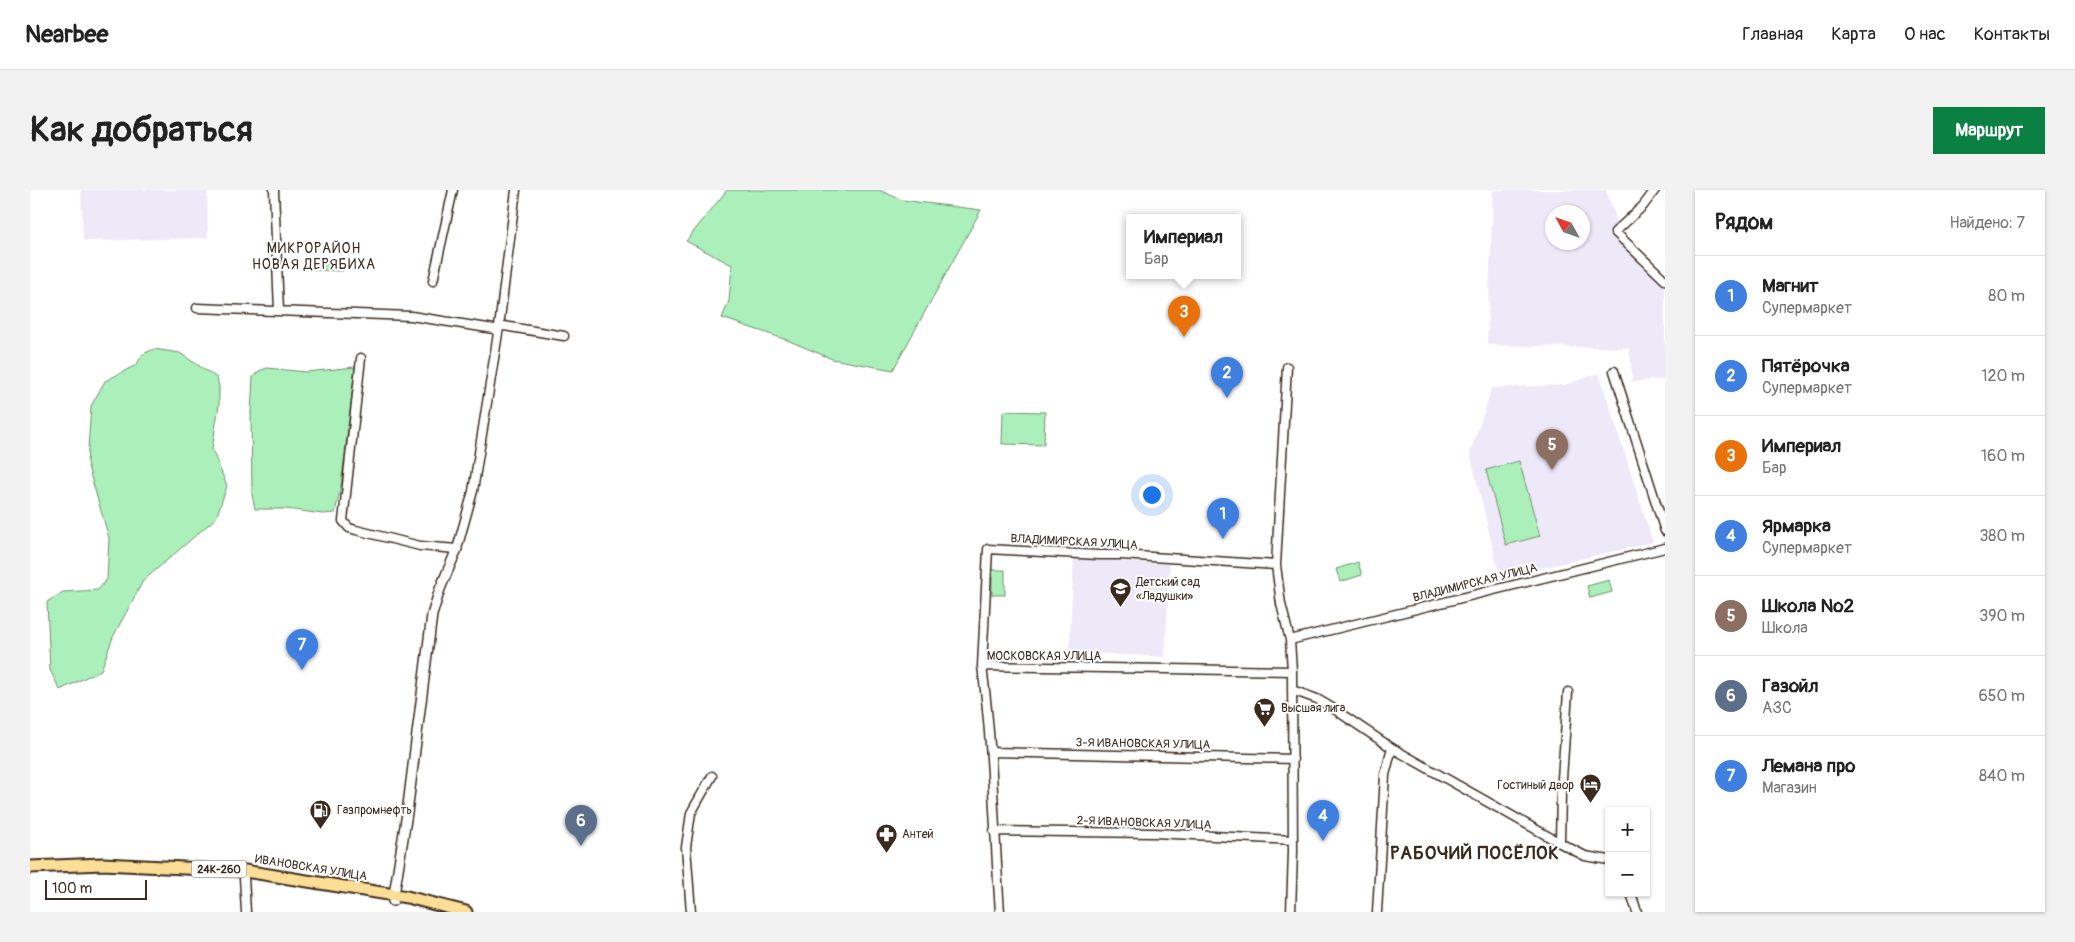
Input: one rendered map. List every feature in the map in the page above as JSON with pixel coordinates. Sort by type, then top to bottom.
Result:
[{"type":"main road","name":"ИВАНОВСКАЯ УЛИЦА","points":[[30,869],[104,864],[206,867],[262,873],[466,912]]},
{"type":"main road","name":"24К-260","points":[[30,869],[89,867],[163,869],[244,878]]},
{"type":"main road","name":"ИВАНОВСКАЯ УЛИЦА","points":[[244,878],[393,898],[452,912]]},
{"type":"street","points":[[274,190],[279,311]]},
{"type":"street","points":[[433,281],[453,190]]},
{"type":"street","points":[[393,898],[407,813],[432,615],[440,589],[457,549],[473,491],[499,327],[516,190]]},
{"type":"street","points":[[1655,190],[1643,206],[1615,232],[1665,280]]},
{"type":"street","points":[[197,308],[411,316],[494,329],[504,326],[564,336]]},
{"type":"street","points":[[361,358],[343,521],[349,528],[420,546],[457,549]]},
{"type":"street","points":[[1287,366],[1276,565],[1281,604],[1290,640],[1292,670],[1293,840],[1291,912]]},
{"type":"street","points":[[1614,370],[1665,531]]},
{"type":"street","name":"ВЛАДИМИРСКАЯ УЛИЦА","points":[[1290,640],[1665,548]]},
{"type":"street","name":"ВЛАДИМИРСКАЯ УЛИЦА","points":[[982,666],[988,549],[1276,565]]},
{"type":"street","name":"МОСКОВСКАЯ УЛИЦА","points":[[1000,912],[994,832],[992,752],[982,666],[1292,670]]},
{"type":"street","points":[[1292,690],[1317,699],[1392,748],[1560,843],[1585,856],[1605,859]]},
{"type":"street","points":[[1560,843],[1561,793],[1568,692]]},
{"type":"street","points":[[1376,912],[1385,775],[1392,748]]},
{"type":"street","name":"3-Я ИВАНОВСКАЯ УЛИЦА","points":[[992,752],[1293,759]]},
{"type":"street","points":[[691,912],[686,847],[690,813],[712,776]]},
{"type":"street","name":"2-Я ИВАНОВСКАЯ УЛИЦА","points":[[994,832],[1154,833],[1293,840]]},
{"type":"street","points":[[244,878],[246,912]]},
{"type":"street","points":[[1632,897],[1637,912]]},
{"type":"shaded area","points":[[81,190],[207,190],[208,238],[83,241]]},
{"type":"shaded area","points":[[1493,190],[1606,190],[1620,230],[1665,276],[1665,379],[1633,382],[1629,348],[1487,345]]},
{"type":"shaded area","points":[[1599,373],[1653,542],[1500,578],[1470,453],[1492,388],[1565,385]]},
{"type":"shaded area","name":"Детский сад «Ладушки»","points":[[1074,559],[1170,564],[1165,657],[1069,652]]},
{"type":"green space","points":[[727,190],[879,190],[902,200],[981,210],[893,370],[832,359],[787,340],[722,318],[729,301],[732,265],[686,241]]},
{"type":"green space","points":[[315,260],[343,261],[343,271],[314,270]]},
{"type":"green space","points":[[154,349],[180,353],[217,378],[219,405],[212,449],[227,486],[216,518],[143,581],[113,637],[101,670],[60,690],[50,670],[47,602],[63,592],[98,590],[107,579],[109,538],[87,463],[91,406],[105,381],[136,365],[143,354]]},
{"type":"green space","points":[[355,367],[341,486],[335,513],[323,514],[286,509],[255,509],[252,495],[251,412],[253,377],[259,371],[267,368],[306,372]]},
{"type":"green space","points":[[1003,411],[1045,412],[1044,445],[1002,444]]},
{"type":"green space","points":[[1519,461],[1540,536],[1506,545],[1486,470]]},
{"type":"green space","points":[[1358,562],[1362,575],[1340,582],[1336,569]]},
{"type":"green space","points":[[992,570],[1005,570],[1005,595],[992,595]]},
{"type":"green space","points":[[1609,580],[1612,592],[1590,598],[1587,586]]},
{"type":"place","name":"Империал","points":[[1184,337]]},
{"type":"place","name":"Пятёрочка","points":[[1227,398]]},
{"type":"place","name":"Школа №2","points":[[1552,470]]},
{"type":"place","name":"Магнит","points":[[1223,539]]},
{"type":"place","name":"Детский сад «Ладушки»","points":[[1120,608]]},
{"type":"place","name":"Лемана про","points":[[302,670]]},
{"type":"place","name":"Высшая лига","points":[[1265,727]]},
{"type":"place","name":"Гостиный двор","points":[[1590,804]]},
{"type":"place","name":"Газпромнефть","points":[[321,829]]},
{"type":"place","name":"Ярмарка","points":[[1323,841]]},
{"type":"place","name":"Газойл","points":[[581,846]]},
{"type":"place","name":"Антей","points":[[886,853]]},
{"type":"district","name":"МИКРОРАЙОН НОВАЯ ДЕРЯБИХА","points":[[314,256]]},
{"type":"district","name":"РАБОЧИЙ ПОСЁЛОК","points":[[1475,853]]}]
